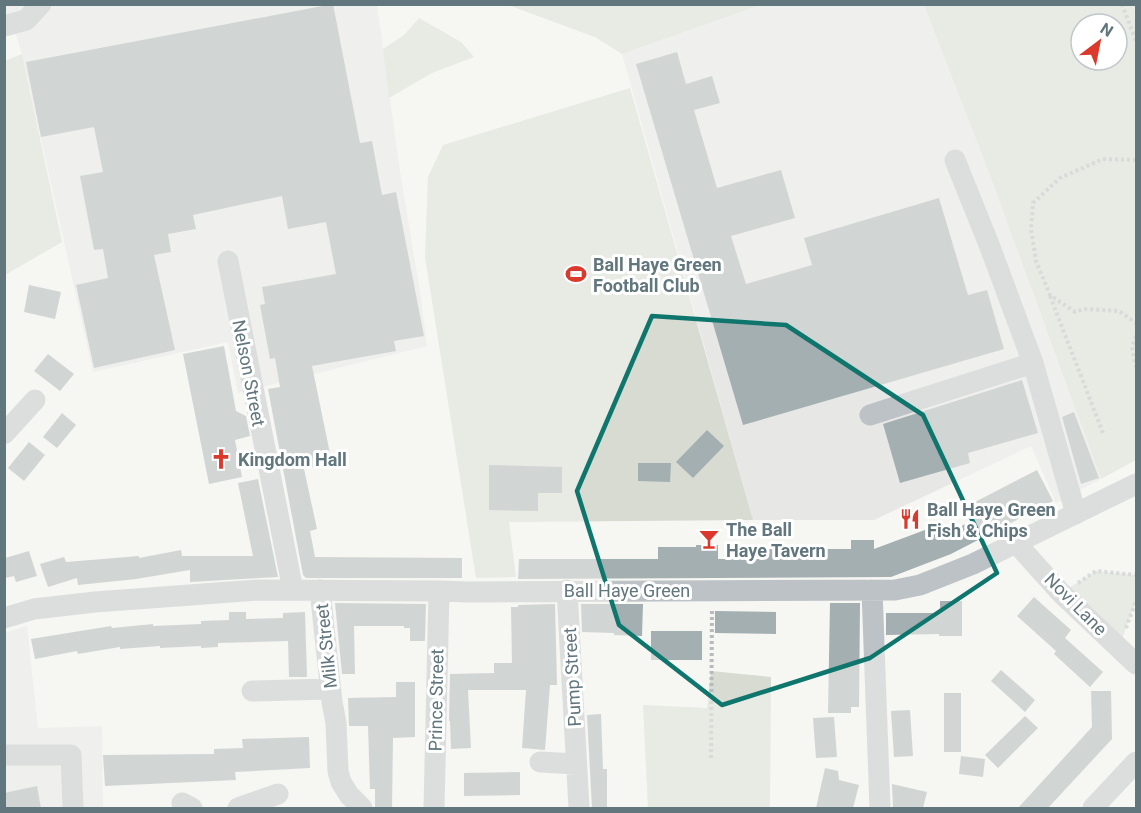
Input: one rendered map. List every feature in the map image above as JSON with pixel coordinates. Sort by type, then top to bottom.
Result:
[{"type":"street","points":[[4,26],[26,20],[41,4]]},
{"type":"street","points":[[955,160],[1033,363],[1076,514]]},
{"type":"street","name":"Nelson Street","points":[[228,261],[293,590]]},
{"type":"street","points":[[870,415],[1033,363]]},
{"type":"street","points":[[4,434],[35,400]]},
{"type":"street","name":"Ball Haye Green","points":[[4,618],[34,609],[95,602],[258,590],[468,592],[895,590],[920,585],[973,564],[1137,484]]},
{"type":"street","name":"Novi Lane","points":[[1016,543],[1061,593],[1137,664]]},
{"type":"street","name":"Milk Street","points":[[320,590],[336,723],[338,771],[341,782],[349,795],[362,808]]},
{"type":"street","name":"Pump Street","points":[[567,590],[579,808]]},
{"type":"street","points":[[872,590],[880,808]]},
{"type":"street","name":"Prince Street","points":[[434,808],[439,591]]},
{"type":"street","points":[[252,691],[331,695]]},
{"type":"street","points":[[4,755],[71,755],[73,808]]},
{"type":"street","points":[[540,762],[576,764]]},
{"type":"street","points":[[1093,808],[1137,762]]},
{"type":"street","points":[[238,808],[278,794]]},
{"type":"path","points":[[1122,4],[1137,41]]},
{"type":"path","points":[[1102,433],[1036,261],[1031,229],[1033,202],[1060,178],[1103,159],[1137,160]]},
{"type":"path","points":[[1050,295],[1075,312],[1084,309],[1119,311],[1137,323]]},
{"type":"path","points":[[1137,336],[1132,347],[1137,367]]},
{"type":"path","points":[[1061,593],[1096,572],[1137,575]]},
{"type":"path","points":[[711,758],[712,590]]},
{"type":"path","points":[[1119,647],[1137,601]]},
{"type":"highlighted area","points":[[652,316],[786,325],[923,415],[997,573],[870,658],[722,705],[619,625],[577,491]]},
{"type":"shaded area","points":[[5,4],[377,5],[427,346],[238,393],[228,342],[93,372],[22,54],[11,19],[5,20]]},
{"type":"shaded area","points":[[508,5],[760,5],[622,54],[595,37]]},
{"type":"shaded area","points":[[760,5],[924,5],[988,170],[1101,479],[1056,503],[1031,446],[874,520],[753,520],[622,54]]},
{"type":"shaded area","points":[[924,5],[1136,5],[1136,460],[1101,479],[988,170]]},
{"type":"shaded area","points":[[419,18],[461,42],[474,57],[432,73],[389,98],[383,49],[404,35]]},
{"type":"shaded area","points":[[22,54],[62,242],[5,275],[5,61]]},
{"type":"shaded area","name":"Ball Haye Green Football Club","points":[[630,88],[753,520],[509,522],[516,577],[476,578],[425,257],[428,177],[443,145]]},
{"type":"shaded area","points":[[1096,571],[1136,575],[1136,601],[1119,647],[1061,593]]},
{"type":"shaded area","points":[[27,626],[38,728],[102,726],[103,808],[5,808],[4,633]]},
{"type":"shaded area","points":[[711,671],[771,677],[770,808],[648,808],[643,705],[707,708]]},
{"type":"building","points":[[333,4],[360,143],[372,141],[382,195],[396,192],[424,336],[394,341],[396,351],[312,366],[332,463],[304,469],[317,529],[310,531],[315,557],[462,558],[462,578],[306,578],[303,575],[268,389],[280,387],[275,358],[270,359],[260,305],[265,304],[262,287],[336,274],[326,222],[288,229],[282,196],[193,215],[196,229],[168,234],[171,252],[154,255],[175,350],[94,368],[76,285],[108,278],[103,249],[94,250],[80,176],[103,172],[94,127],[41,137],[26,62]]},
{"type":"building","points":[[677,52],[686,84],[712,76],[720,103],[694,110],[717,188],[781,170],[795,218],[731,236],[746,284],[812,265],[804,238],[939,198],[968,295],[987,290],[1004,349],[743,425],[636,64]]},
{"type":"building","points":[[29,285],[61,292],[55,319],[24,312]]},
{"type":"building","points":[[224,346],[236,411],[246,416],[250,436],[235,440],[242,477],[209,484],[183,354]]},
{"type":"building","points":[[48,354],[74,374],[60,391],[34,371]]},
{"type":"building","points":[[1022,380],[1038,433],[968,453],[970,463],[900,483],[883,424]]},
{"type":"building","points":[[1074,412],[1099,478],[1081,484],[1062,417]]},
{"type":"building","points":[[62,413],[76,425],[57,448],[43,437]]},
{"type":"building","points":[[707,430],[724,446],[693,478],[676,462]]},
{"type":"building","points":[[29,442],[45,455],[24,481],[8,468]]},
{"type":"building","points":[[638,463],[671,463],[670,482],[638,481]]},
{"type":"building","points":[[489,465],[562,467],[562,493],[538,493],[538,511],[489,510]]},
{"type":"building","points":[[1037,470],[1053,501],[951,554],[891,577],[518,579],[519,559],[658,559],[658,547],[718,545],[718,559],[763,559],[763,549],[851,549],[851,540],[874,540],[874,549],[933,527],[938,539],[980,516],[973,503]]},
{"type":"building","points":[[258,479],[278,577],[190,582],[190,570],[78,585],[77,578],[48,587],[40,564],[64,557],[66,562],[139,556],[139,558],[181,550],[182,556],[253,556],[238,483]]},
{"type":"building","points":[[29,551],[37,576],[16,582],[14,576],[5,578],[5,558]]},
{"type":"building","points":[[1034,597],[1071,630],[1065,638],[1103,672],[1090,687],[1054,654],[1056,651],[1017,616]]},
{"type":"building","points":[[940,601],[962,601],[962,636],[886,635],[886,613],[940,613]]},
{"type":"building","points":[[335,603],[426,604],[425,641],[410,641],[410,628],[404,628],[404,626],[354,626],[355,674],[342,674]]},
{"type":"building","points":[[830,603],[860,603],[859,707],[851,707],[851,713],[828,713]]},
{"type":"building","points":[[555,604],[557,685],[550,685],[545,750],[522,748],[526,690],[468,690],[471,748],[451,749],[450,674],[494,673],[494,663],[512,663],[511,607]]},
{"type":"building","points":[[581,604],[643,604],[642,636],[582,632]]},
{"type":"building","points":[[715,611],[776,612],[776,634],[715,633]]},
{"type":"building","points":[[229,612],[246,612],[246,619],[283,618],[283,613],[305,612],[307,677],[289,677],[288,641],[218,643],[218,647],[201,648],[201,646],[160,648],[160,646],[120,649],[120,647],[78,654],[77,651],[35,659],[31,639],[111,626],[112,628],[153,624],[153,626],[201,624],[201,621],[229,620]]},
{"type":"building","points":[[651,631],[702,631],[702,660],[651,660]]},
{"type":"building","points":[[1001,670],[1035,700],[1025,712],[991,681]]},
{"type":"building","points":[[396,682],[415,682],[415,737],[393,738],[392,808],[375,808],[375,789],[370,789],[368,726],[349,726],[348,698],[396,697]]},
{"type":"building","points":[[1091,691],[1111,691],[1112,739],[1048,808],[1018,808],[1092,727]]},
{"type":"building","points":[[944,693],[961,693],[961,752],[944,752]]},
{"type":"building","points":[[910,710],[913,756],[894,757],[891,711]]},
{"type":"building","points":[[601,714],[603,769],[607,769],[607,808],[592,808],[587,715]]},
{"type":"building","points":[[1025,716],[1038,728],[998,768],[985,755]]},
{"type":"building","points":[[834,717],[837,757],[816,758],[813,718]]},
{"type":"building","points":[[309,737],[310,768],[235,772],[236,780],[105,786],[103,755],[214,754],[214,749],[243,748],[242,739]]},
{"type":"building","points":[[961,756],[985,759],[983,777],[959,774]]},
{"type":"building","points":[[825,768],[838,771],[839,780],[859,785],[853,808],[816,808]]},
{"type":"building","points":[[520,772],[520,795],[464,796],[464,773]]},
{"type":"building","points":[[892,784],[927,792],[923,808],[893,808]]},
{"type":"building","points":[[37,786],[41,808],[4,808],[4,793]]},
{"type":"place","name":"Ball Haye Green Football Club","points":[[576,274]]},
{"type":"place","name":"Kingdom Hall","points":[[221,459]]},
{"type":"place","name":"Ball Haye Green Fish & Chips","points":[[910,519]]},
{"type":"place","name":"The Ball Haye Tavern","points":[[709,539]]}]
